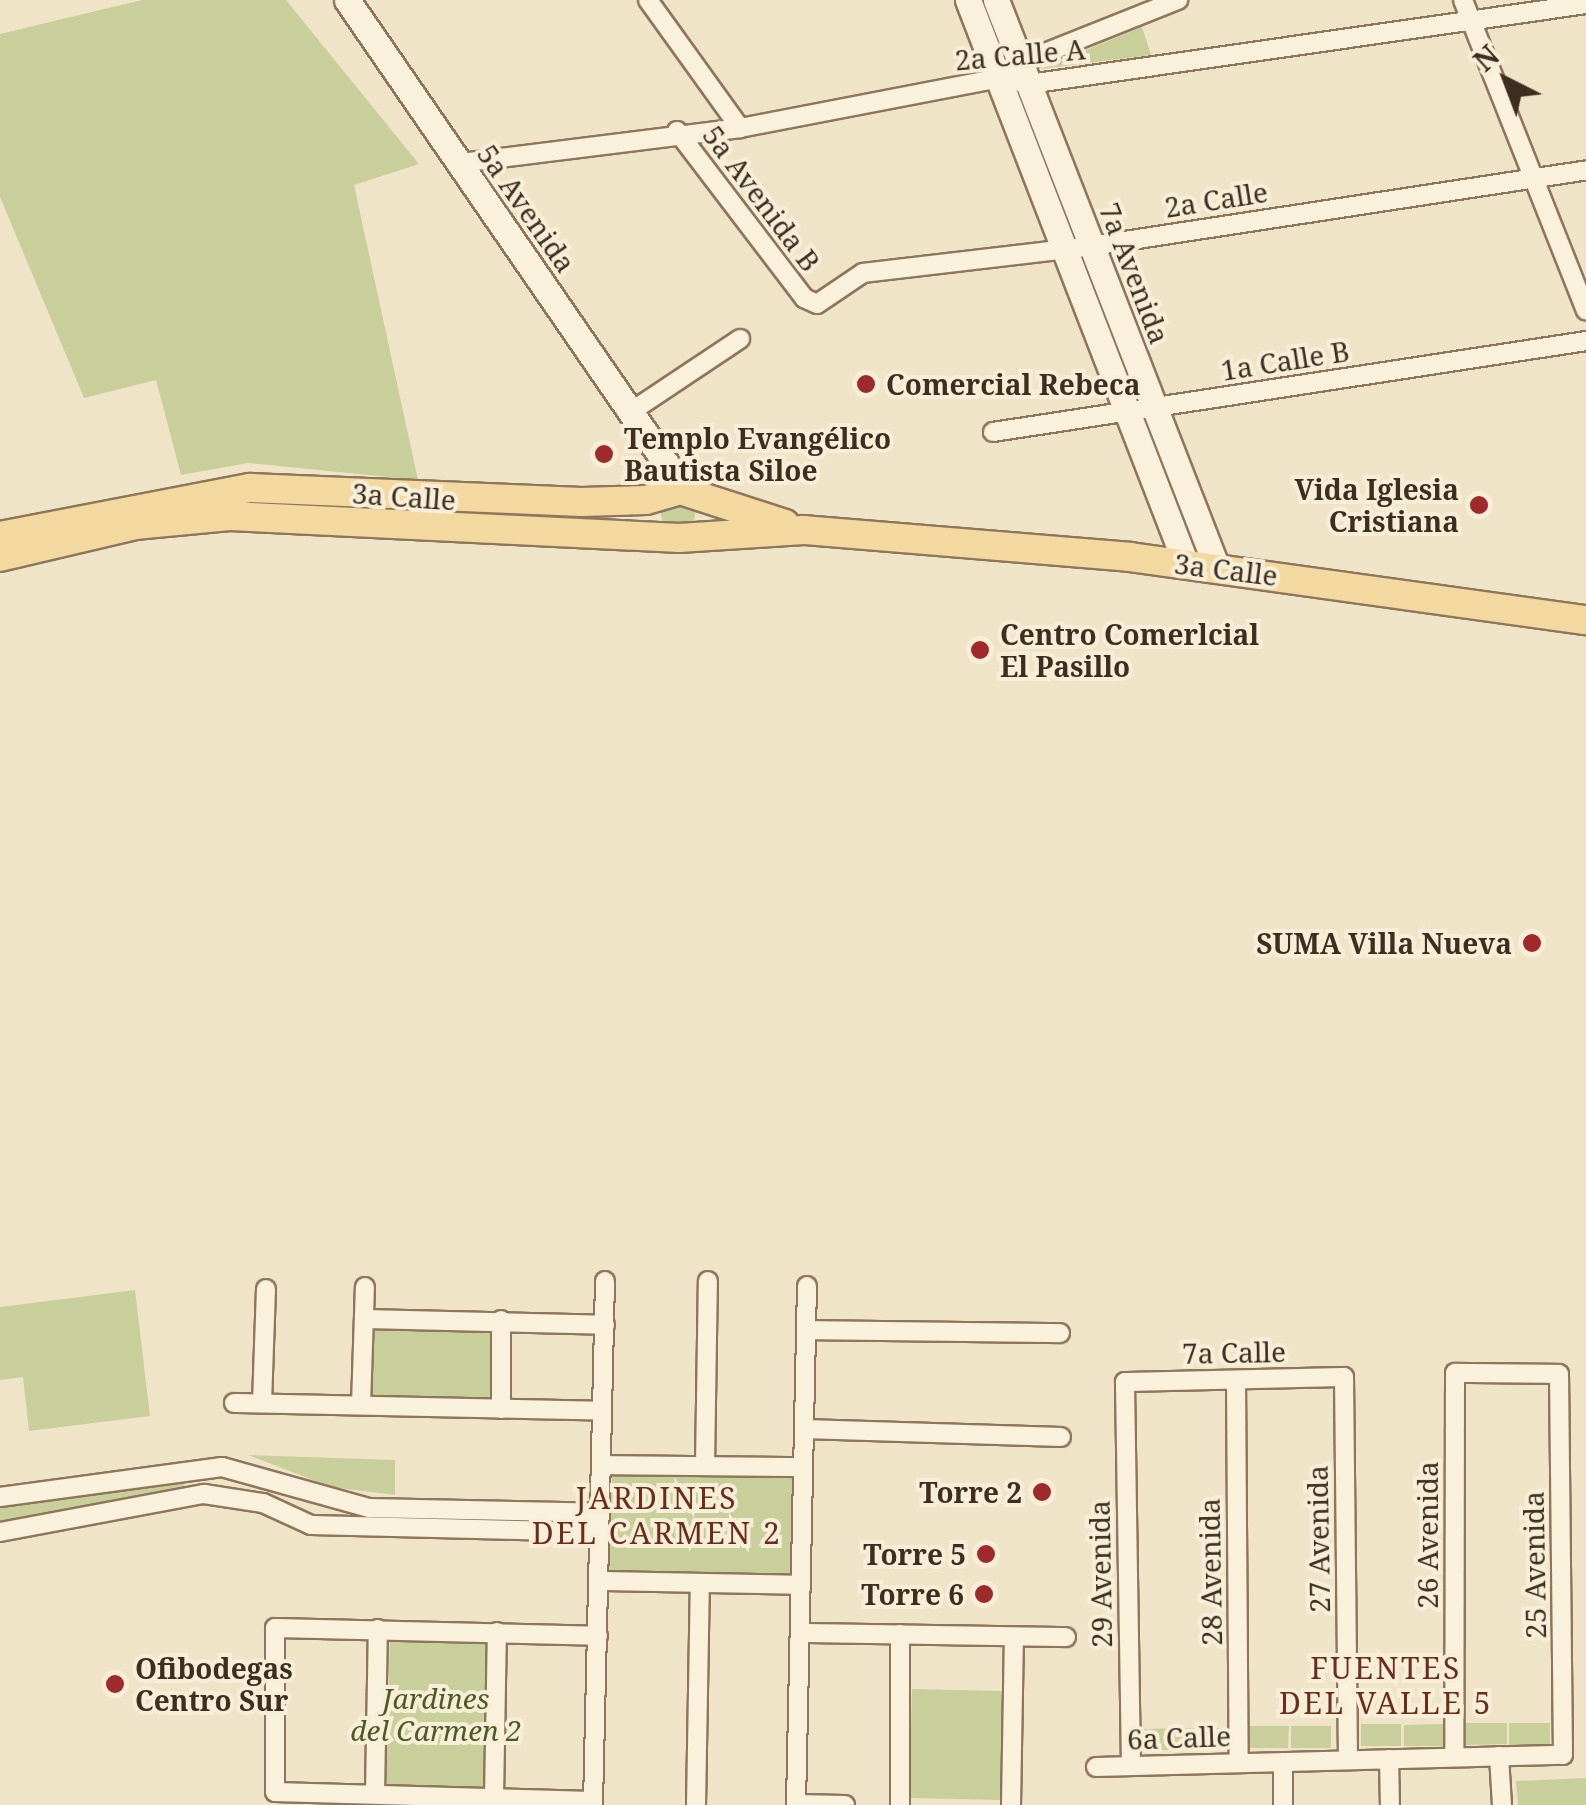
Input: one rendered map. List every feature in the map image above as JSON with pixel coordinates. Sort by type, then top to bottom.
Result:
[{"type":"main road","name":"3a Calle","points":[[0,536],[250,488],[631,502],[691,494],[804,530]]},
{"type":"main road","points":[[686,536],[704,520],[691,494]]},
{"type":"main road","name":"3a Calle","points":[[0,557],[135,524],[230,516],[686,536],[804,530],[1186,564],[1586,620]]},
{"type":"street","name":"5a Avenida","points":[[348,0],[691,494]]},
{"type":"street","points":[[648,0],[740,128]]},
{"type":"street","name":"7a Avenida","points":[[968,0],[1186,564]]},
{"type":"street","name":"7a Avenida","points":[[996,0],[1217,568]]},
{"type":"street","points":[[999,78],[1020,60],[1178,0]]},
{"type":"street","points":[[1463,0],[1586,310]]},
{"type":"street","name":"2a Calle A","points":[[460,164],[677,131],[740,128],[999,78],[1029,84],[1586,4]]},
{"type":"street","name":"5a Avenida B","points":[[677,131],[804,298]]},
{"type":"street","name":"2a Calle","points":[[804,298],[817,304],[863,273],[1092,246],[1586,170]]},
{"type":"street","points":[[632,412],[740,338]]},
{"type":"street","name":"1a Calle B","points":[[993,432],[1586,341]]},
{"type":"street","points":[[631,502],[660,480],[658,449]]},
{"type":"street","points":[[598,1636],[276,1628],[275,1792],[593,1803],[600,1582],[605,1281]]},
{"type":"street","points":[[705,1466],[708,1281]]},
{"type":"street","points":[[807,1286],[796,1804],[845,1805]]},
{"type":"street","points":[[361,1405],[365,1287]]},
{"type":"street","points":[[262,1403],[266,1290]]},
{"type":"street","points":[[364,1319],[605,1324]]},
{"type":"street","points":[[501,1320],[501,1409]]},
{"type":"street","points":[[808,1330],[1060,1334]]},
{"type":"street","name":"25 Avenida","points":[[1455,1373],[1559,1374],[1563,1754]]},
{"type":"street","name":"26 Avenida","points":[[1454,1757],[1455,1373]]},
{"type":"street","name":"7a Calle","points":[[1125,1382],[1344,1377]]},
{"type":"street","name":"27 Avenida","points":[[1344,1377],[1348,1760]]},
{"type":"street","name":"28 Avenida","points":[[1236,1380],[1240,1763]]},
{"type":"street","name":"29 Avenida","points":[[1125,1382],[1131,1766]]},
{"type":"street","points":[[234,1404],[601,1411]]},
{"type":"street","points":[[805,1429],[1061,1437]]},
{"type":"street","points":[[602,1465],[804,1467]]},
{"type":"street","points":[[0,1497],[196,1468],[270,1477],[369,1508],[600,1532]]},
{"type":"street","points":[[196,1468],[199,1495]]},
{"type":"street","points":[[260,1503],[270,1477]]},
{"type":"street","points":[[0,1532],[199,1495],[260,1503],[311,1526],[367,1528],[600,1513]]},
{"type":"street","points":[[367,1528],[369,1508]]},
{"type":"street","points":[[600,1582],[800,1586]]},
{"type":"street","points":[[696,1805],[700,1584]]},
{"type":"street","points":[[374,1794],[378,1630]]},
{"type":"street","points":[[494,1798],[496,1632]]},
{"type":"street","points":[[800,1633],[1066,1636]]},
{"type":"street","points":[[900,1634],[900,1805]]},
{"type":"street","points":[[1011,1805],[1014,1637]]},
{"type":"street","name":"6a Calle","points":[[1096,1766],[1563,1754]]},
{"type":"street","points":[[1499,1756],[1502,1805]]},
{"type":"street","points":[[1388,1759],[1390,1805]]},
{"type":"street","points":[[1283,1762],[1283,1805]]},
{"type":"green space","points":[[142,0],[286,0],[419,164],[354,185],[418,480],[248,463],[181,475],[156,380],[84,398],[0,197],[0,34]]},
{"type":"green space","points":[[1142,27],[1151,55],[1040,69]]},
{"type":"green space","points":[[678,497],[690,502],[695,514],[690,526],[678,531],[666,526],[661,514],[666,502]]},
{"type":"green space","points":[[135,1290],[150,1416],[29,1431],[23,1377],[0,1380],[0,1307]]},
{"type":"green space","points":[[372,1324],[495,1327],[493,1401],[370,1398]]},
{"type":"green space","points":[[248,1455],[395,1460],[395,1495],[331,1487]]},
{"type":"green space","name":"Jardines del Carmen 2","points":[[612,1472],[793,1477],[790,1577],[609,1572]]},
{"type":"green space","points":[[188,1480],[181,1489],[0,1523],[0,1508]]},
{"type":"green space","name":"Jardines del Carmen 2","points":[[390,1639],[488,1641],[483,1789],[385,1786]]},
{"type":"green space","points":[[912,1689],[1003,1691],[1000,1800],[909,1798]]},
{"type":"green space","points":[[1466,1723],[1507,1723],[1507,1744],[1466,1745]]},
{"type":"green space","points":[[1509,1723],[1550,1723],[1550,1745],[1509,1745]]},
{"type":"green space","points":[[1361,1724],[1401,1724],[1401,1746],[1361,1746]]},
{"type":"green space","points":[[1444,1724],[1444,1746],[1404,1746],[1404,1725]]},
{"type":"green space","points":[[1248,1726],[1289,1726],[1288,1748],[1248,1748]]},
{"type":"green space","points":[[1291,1726],[1331,1726],[1331,1748],[1291,1748]]},
{"type":"green space","points":[[1183,1728],[1183,1750],[1143,1750],[1142,1729]]},
{"type":"green space","points":[[1185,1728],[1226,1728],[1226,1749],[1185,1749]]},
{"type":"green space","name":"FUENTES DEL VALLE 5","points":[[1586,1778],[1586,1805],[1518,1805],[1516,1781]]},
{"type":"place","name":"Comercial Rebeca","points":[[866,384]]},
{"type":"place","name":"Templo Evangélico Bautista Siloe","points":[[604,454]]},
{"type":"place","name":"Vida Iglesia Cristiana","points":[[1479,505]]},
{"type":"place","name":"Centro Comerlcial El Pasillo","points":[[980,650]]},
{"type":"place","name":"SUMA Villa Nueva","points":[[1532,943]]},
{"type":"place","name":"Torre 2","points":[[1042,1492]]},
{"type":"place","name":"Torre 5","points":[[986,1554]]},
{"type":"place","name":"Torre 6","points":[[984,1594]]},
{"type":"place","name":"Ofibodegas Centro Sur","points":[[115,1684]]},
{"type":"district","name":"JARDINES DEL CARMEN 2","points":[[657,1515]]},
{"type":"district","name":"FUENTES DEL VALLE 5","points":[[1386,1685]]}]
